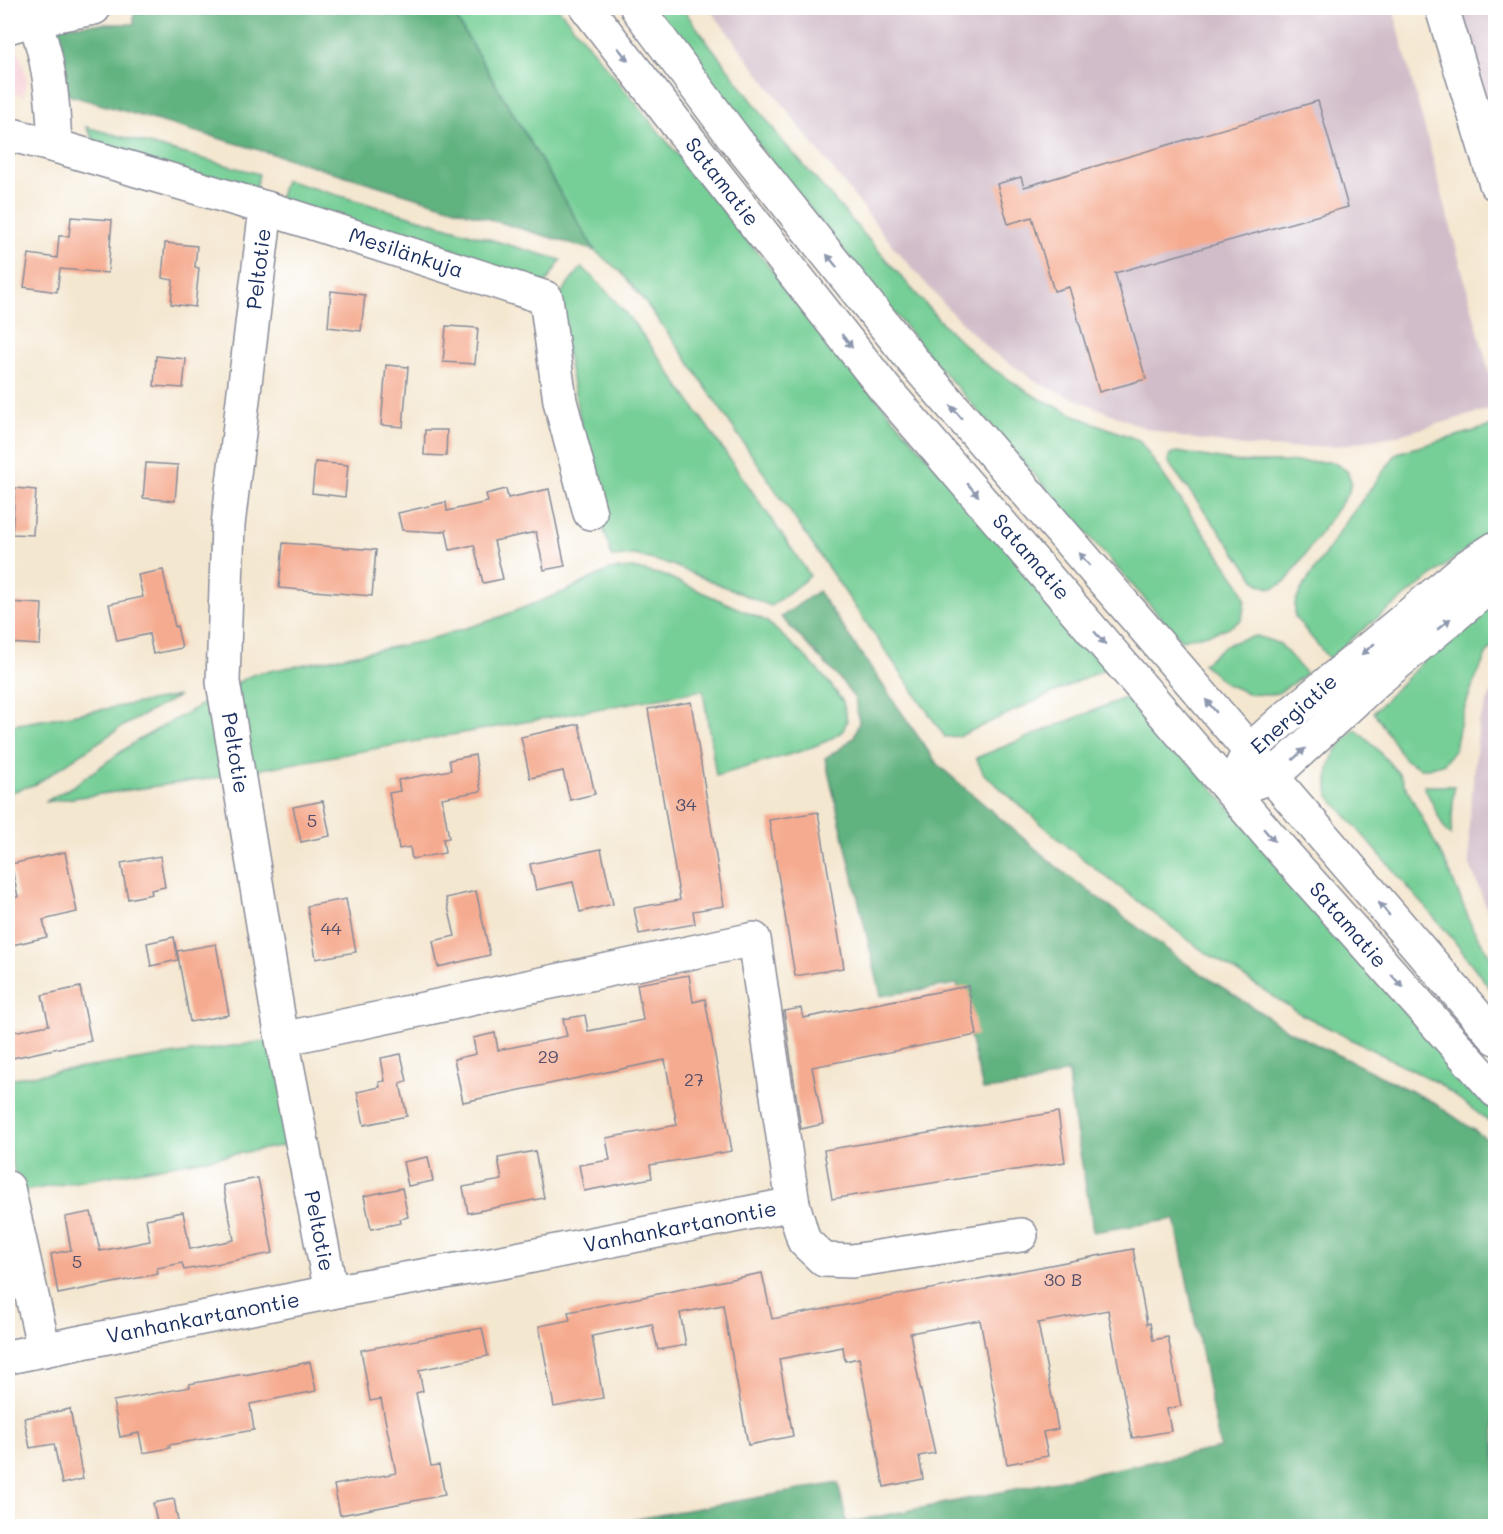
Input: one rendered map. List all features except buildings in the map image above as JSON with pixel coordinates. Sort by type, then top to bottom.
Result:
[{"type":"street","points":[[55,146],[48,68],[24,18],[94,8]]},
{"type":"street","name":"Satamatie","points":[[587,8],[885,389],[1230,790],[1496,1091]]},
{"type":"street","name":"Satamatie","points":[[637,8],[735,139],[914,363],[1496,1038]]},
{"type":"street","points":[[1442,8],[1496,183]]},
{"type":"street","name":"Mesilänkuja","points":[[8,134],[266,208],[546,298],[561,401],[590,513]]},
{"type":"street","name":"Peltotie","points":[[266,208],[228,525],[223,682],[282,1039],[331,1292]]},
{"type":"street","name":"Energiatie","points":[[1230,790],[1249,751],[1468,566],[1496,548]]},
{"type":"street","name":"Energiatie","points":[[1230,790],[1272,777],[1375,682],[1496,581]]},
{"type":"street","name":"Vanhankartanontie","points":[[8,1357],[331,1292],[502,1262],[792,1204],[754,939],[282,1039]]},
{"type":"street","points":[[8,1188],[44,1350]]},
{"type":"street","points":[[792,1204],[804,1241],[824,1260],[852,1261],[1021,1235]]},
{"type":"shaded area","points":[[709,8],[1393,8],[1495,395],[1495,408],[1395,436],[1336,446],[1291,448],[1244,446],[1181,437],[1145,428],[1042,385],[991,351],[951,312],[896,250]]},
{"type":"shaded area","points":[[1459,8],[1495,8],[1495,127]]},
{"type":"shaded area","points":[[8,25],[14,36],[27,80],[23,96],[8,90]]},
{"type":"shaded area","points":[[1495,684],[1495,928],[1469,862],[1469,822],[1479,722]]},
{"type":"green space","points":[[134,8],[450,8],[595,251],[68,95],[53,26],[134,24]]},
{"type":"green space","points":[[450,8],[558,8],[873,394],[1109,667],[960,736],[945,737],[684,355],[621,272],[595,251]]},
{"type":"green space","points":[[653,8],[682,8],[784,143],[940,321],[982,362],[1036,397],[1081,418],[1139,440],[1240,585],[1245,599],[1242,619],[1221,630],[1181,640],[931,358],[767,156]]},
{"type":"green space","points":[[86,127],[259,174],[255,191],[98,146]]},
{"type":"green space","points":[[285,180],[561,260],[546,283],[279,200]]},
{"type":"green space","points":[[582,267],[613,299],[655,351],[810,576],[771,606],[672,565],[635,555],[612,557],[598,510],[556,299]]},
{"type":"green space","points":[[1495,425],[1495,527],[1357,634],[1329,659],[1295,617],[1295,604],[1301,590],[1346,522],[1397,453]]},
{"type":"green space","points":[[1177,452],[1239,462],[1333,462],[1347,471],[1351,481],[1349,492],[1288,579],[1277,587],[1271,588],[1258,583],[1171,466],[1168,460],[1170,454]]},
{"type":"green space","points":[[632,568],[666,576],[766,621],[805,656],[843,702],[847,720],[843,731],[805,750],[716,776],[703,690],[251,771],[235,684],[254,674],[424,641],[492,620],[566,591],[609,570]]},
{"type":"green space","points":[[818,591],[937,764],[1058,868],[1188,965],[1289,1031],[1431,1101],[1487,1139],[1495,1147],[1495,1526],[598,1526],[838,1483],[847,1523],[1220,1448],[1175,1219],[1093,1232],[1070,1096],[1068,1071],[1030,1085],[983,1090],[957,984],[881,996],[825,758],[854,737],[859,722],[855,699],[840,679],[781,617]]},
{"type":"green space","points":[[1495,598],[1495,643],[1487,653],[1472,687],[1461,719],[1455,749],[1444,763],[1429,768],[1420,768],[1404,759],[1374,712],[1423,661]]},
{"type":"green space","points":[[1257,636],[1280,644],[1306,674],[1278,693],[1250,694],[1226,684],[1203,664],[1223,647]]},
{"type":"green space","points":[[1132,695],[1495,1115],[1495,1126],[1438,1083],[1299,1013],[1199,948],[1070,849],[984,774],[976,758]]},
{"type":"green space","points":[[179,696],[123,726],[36,784],[8,793],[8,726]]},
{"type":"green space","points":[[213,698],[227,776],[45,802],[73,786],[135,742]]},
{"type":"green space","points":[[1355,729],[1399,774],[1447,866],[1473,929],[1495,964],[1495,995],[1452,938],[1329,796],[1328,776],[1332,759],[1341,744]]},
{"type":"green space","points":[[1424,786],[1454,786],[1451,835],[1446,832]]},
{"type":"green space","points":[[273,1040],[292,1144],[19,1192],[8,1142],[8,1079]]}]
